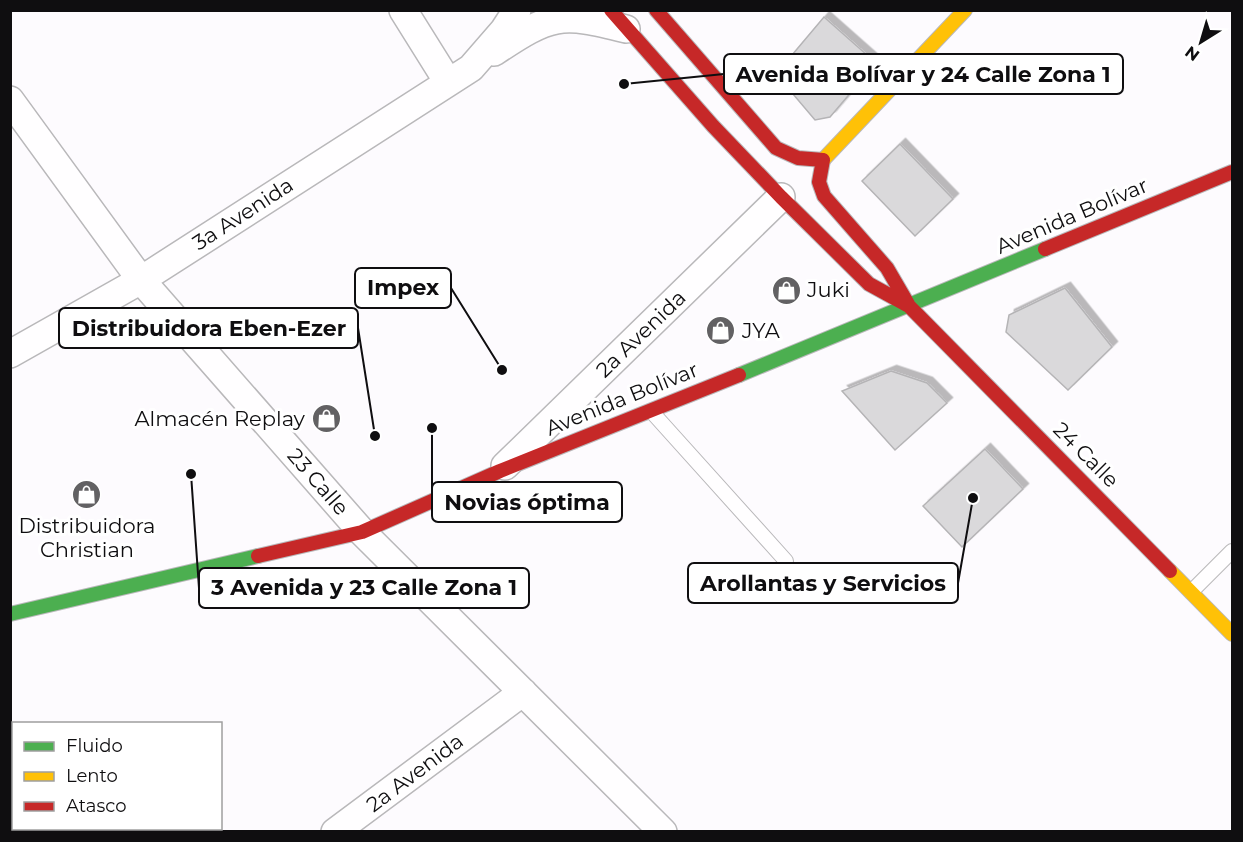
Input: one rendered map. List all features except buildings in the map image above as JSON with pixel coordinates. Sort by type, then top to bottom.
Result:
[{"type":"main road","points":[[656,10],[776,148],[796,158],[823,160],[964,10]]},
{"type":"main road","name":"24 Calle","points":[[618,20],[781,197],[869,284],[909,306]]},
{"type":"main road","name":"24 Calle","points":[[823,160],[819,182],[824,196],[887,268],[909,306],[1233,634]]},
{"type":"main road","name":"Avenida Bolívar","points":[[10,614],[362,532],[500,471],[1233,172]]},
{"type":"street","points":[[403,10],[460,75]]},
{"type":"street","name":"3a Avenida","points":[[460,75],[504,30],[517,10]]},
{"type":"street","name":"3a Avenida","points":[[10,354],[141,280],[512,40],[549,20],[569,17],[618,20]]},
{"type":"street","name":"23 Calle","points":[[10,100],[141,280],[362,532],[663,831]]},
{"type":"street","name":"2a Avenida","points":[[500,471],[781,197]]},
{"type":"street","name":"2a Avenida","points":[[335,831],[523,692]]},
{"type":"lane","points":[[650,410],[786,561]]},
{"type":"lane","points":[[1191,592],[1233,551]]},
{"type":"traffic: fast","points":[[739,375],[1045,249]]},
{"type":"traffic: fast","points":[[10,614],[258,556]]},
{"type":"traffic: slow","points":[[823,160],[965,10]]},
{"type":"traffic: slow","points":[[1170,571],[1232,634]]},
{"type":"traffic: jam","points":[[611,10],[713,126],[781,197],[869,284],[909,306]]},
{"type":"traffic: jam","points":[[656,10],[776,148],[798,158],[823,160]]},
{"type":"traffic: jam","points":[[823,160],[819,182],[824,196],[887,268],[908,304]]},
{"type":"traffic: jam","points":[[1045,249],[1232,172]]},
{"type":"traffic: jam","points":[[909,306],[1170,571]]},
{"type":"traffic: jam","points":[[258,556],[362,532],[500,471],[739,375]]},
{"type":"place","name":"Avenida Bolívar y 24 Calle Zona 1","points":[[624,84]]},
{"type":"place","name":"Juki","points":[[786,290]]},
{"type":"place","name":"JYA","points":[[721,331]]},
{"type":"place","name":"Impex","points":[[502,370]]},
{"type":"place","name":"Almacén Replay","points":[[326,419]]},
{"type":"place","name":"Novias óptima","points":[[432,428]]},
{"type":"place","name":"Distribuidora Eben-Ezer","points":[[375,436]]},
{"type":"place","name":"3 Avenida y 23 Calle Zona 1","points":[[191,474]]},
{"type":"place","name":"Distribuidora Christian","points":[[87,495]]},
{"type":"place","name":"Arollantas y Servicios","points":[[973,498]]}]
